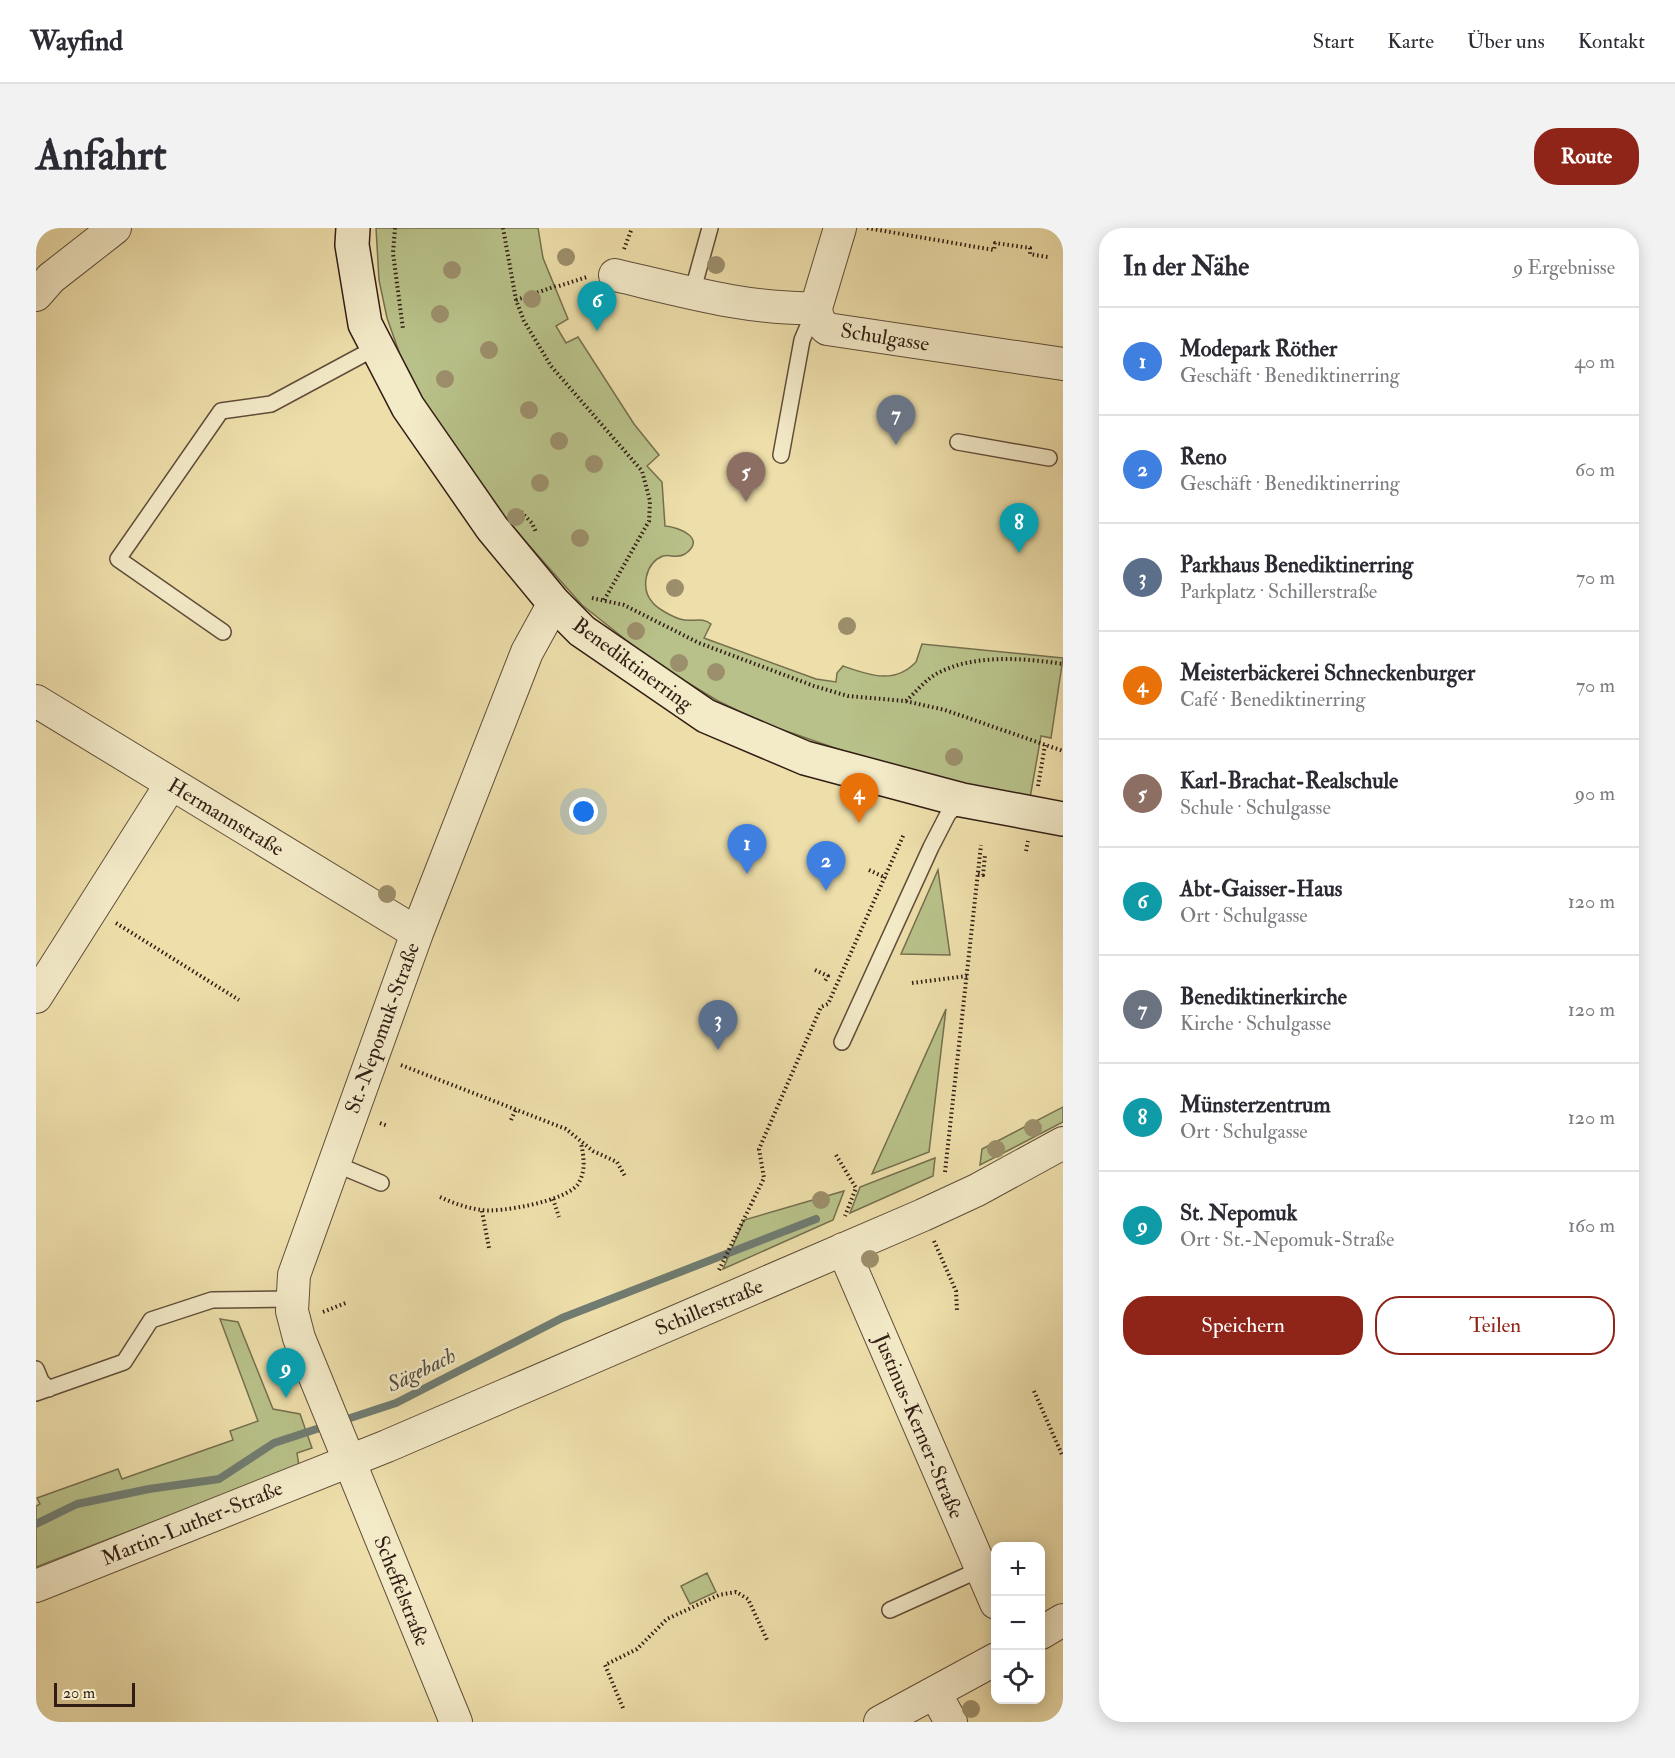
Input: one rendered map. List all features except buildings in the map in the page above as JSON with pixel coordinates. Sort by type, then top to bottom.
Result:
[{"type":"main road","name":"Benediktinerring","points":[[349,234],[365,324],[390,341],[408,407],[492,528],[554,603],[582,631],[615,656],[706,716],[805,758],[962,800],[1063,819]]},
{"type":"street","points":[[36,295],[51,278],[115,228]]},
{"type":"street","points":[[816,308],[840,228]]},
{"type":"street","name":"Schulgasse","points":[[615,275],[692,293],[785,309],[816,308],[818,320],[827,328],[1063,364]]},
{"type":"street","name":"St.-Nepomuk-Straße","points":[[344,1449],[323,1401],[295,1324],[292,1299],[294,1275],[300,1251],[417,933],[527,652],[554,603]]},
{"type":"street","name":"Hermannstraße","points":[[36,701],[417,933]]},
{"type":"street","points":[[36,997],[171,784]]},
{"type":"street","name":"Schillerstraße","points":[[344,1449],[843,1249],[932,1211],[1063,1143]]},
{"type":"street","name":"Justinus-Kerner-Straße","points":[[843,1249],[993,1596]]},
{"type":"street","name":"Martin-Luther-Straße","points":[[36,1586],[344,1449]]},
{"type":"street","name":"Scheffelstraße","points":[[344,1449],[456,1722]]},
{"type":"street","points":[[1045,1631],[1063,1620]]},
{"type":"street","points":[[880,1722],[991,1662]]},
{"type":"street","points":[[935,1693],[951,1722]]},
{"type":"lane","points":[[692,293],[710,228]]},
{"type":"lane","points":[[781,455],[802,340],[816,308]]},
{"type":"lane","points":[[223,632],[118,559],[221,411],[271,404],[390,341]]},
{"type":"lane","points":[[958,442],[1049,458]]},
{"type":"lane","points":[[842,1042],[931,847],[948,814],[962,800]]},
{"type":"lane","points":[[333,1163],[381,1183]]},
{"type":"lane","points":[[36,1369],[42,1391],[124,1362],[151,1320],[212,1300],[292,1299]]},
{"type":"lane","points":[[890,1610],[981,1569]]},
{"type":"path","points":[[390,341],[395,228]]},
{"type":"path","points":[[503,228],[516,300],[524,321],[551,366],[642,471],[648,491],[650,521],[604,600]]},
{"type":"path","points":[[867,228],[994,250],[995,243],[1030,248],[1030,254],[1048,257]]},
{"type":"path","points":[[516,300],[556,286]]},
{"type":"path","points":[[517,508],[532,523],[539,538]]},
{"type":"path","points":[[587,597],[624,605],[699,643],[814,687],[848,696],[905,701],[980,721],[1063,751]]},
{"type":"path","points":[[905,701],[936,674],[956,665],[997,660],[1034,659],[1063,664]]},
{"type":"path","points":[[1036,797],[1045,745]]},
{"type":"path","points":[[716,1274],[764,1178],[759,1149],[821,1007],[828,1004],[904,834]]},
{"type":"path","points":[[957,1310],[956,1291],[932,1211],[967,976],[981,845]]},
{"type":"path","points":[[978,874],[983,875],[985,855]]},
{"type":"path","points":[[869,870],[886,878]]},
{"type":"path","points":[[92,909],[239,1000]]},
{"type":"path","points":[[815,970],[838,980]]},
{"type":"path","points":[[825,981],[828,976]]},
{"type":"path","points":[[912,983],[967,976]]},
{"type":"path","points":[[371,1055],[566,1130],[581,1142],[617,1162],[626,1178]]},
{"type":"path","points":[[511,1120],[516,1109]]},
{"type":"path","points":[[440,1197],[482,1211],[553,1199],[576,1187],[583,1175],[581,1142]]},
{"type":"path","points":[[836,1155],[856,1188],[839,1229],[843,1249]]},
{"type":"path","points":[[553,1199],[559,1217]]},
{"type":"path","points":[[482,1211],[489,1248]]},
{"type":"path","points":[[1034,1391],[1063,1457]]},
{"type":"path","points":[[623,1708],[605,1665],[637,1649],[667,1619],[719,1595],[736,1592],[748,1599],[768,1642]]},
{"type":"green space","points":[[376,228],[538,228],[543,258],[568,319],[556,326],[566,343],[578,337],[634,424],[659,455],[647,466],[662,482],[665,526],[684,531],[692,539],[691,549],[685,554],[663,556],[652,564],[646,577],[649,597],[658,608],[674,616],[684,620],[704,620],[711,624],[704,638],[816,679],[836,682],[837,673],[843,666],[872,675],[899,674],[916,662],[922,644],[1063,658],[1051,738],[1041,736],[1030,798],[915,776],[766,724],[718,701],[655,663],[582,605],[501,514],[423,402],[404,366],[387,318],[379,280]]},
{"type":"green space","points":[[938,870],[950,955],[901,954]]},
{"type":"green space","points":[[946,1009],[929,1152],[872,1174]]},
{"type":"green space","points":[[1063,1107],[1063,1122],[980,1165],[982,1149]]},
{"type":"green space","points":[[935,1158],[933,1176],[850,1213],[860,1187]]},
{"type":"green space","points":[[844,1191],[833,1220],[723,1269],[744,1220]]},
{"type":"green space","points":[[220,1319],[238,1322],[273,1409],[300,1414],[312,1448],[297,1453],[299,1466],[36,1567],[36,1506],[40,1504],[37,1498],[118,1469],[122,1479],[233,1440],[230,1431],[258,1421]]},
{"type":"green space","points":[[707,1573],[716,1592],[690,1604],[681,1586]]},
{"type":"waterway","name":"Sägebach","points":[[36,1524],[77,1504],[149,1489],[219,1479],[274,1443],[396,1403],[562,1318],[816,1219]]},
{"type":"place","name":"Abt-Gaisser-Haus","points":[[597,331]]},
{"type":"place","name":"Benediktinerkirche","points":[[896,445]]},
{"type":"place","name":"Karl-Brachat-Realschule","points":[[746,502]]},
{"type":"place","name":"Münsterzentrum","points":[[1019,553]]},
{"type":"place","name":"Meisterbäckerei Schneckenburger","points":[[859,823]]},
{"type":"place","name":"Modepark Röther","points":[[747,874]]},
{"type":"place","name":"Reno","points":[[826,891]]},
{"type":"place","name":"Parkhaus Benediktinerring","points":[[718,1050]]},
{"type":"place","name":"St. Nepomuk","points":[[286,1398]]}]
